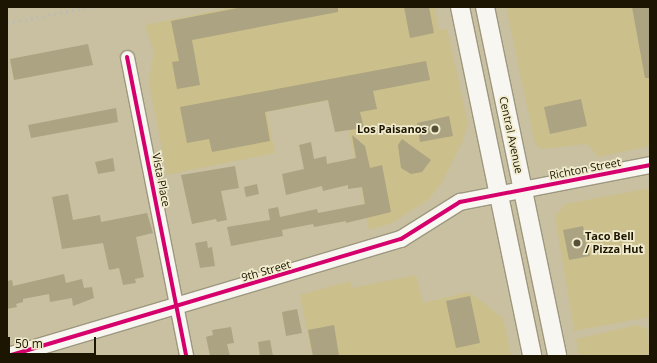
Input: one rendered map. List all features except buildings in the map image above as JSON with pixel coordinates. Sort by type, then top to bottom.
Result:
[{"type":"main road","points":[[460,7],[532,356]]},
{"type":"main road","name":"Central Avenue","points":[[485,7],[522,190],[558,356]]},
{"type":"street","name":"Vista Place","points":[[127,57],[186,356]]},
{"type":"street","name":"Richton Street","points":[[522,190],[650,165]]},
{"type":"street","name":"9th Street","points":[[8,356],[401,240],[460,202],[522,190]]},
{"type":"shaded area","points":[[233,7],[435,7],[439,30],[447,29],[468,123],[462,142],[443,181],[428,200],[392,223],[369,230],[342,98],[267,112],[275,153],[167,175],[149,82],[154,52],[145,25]]},
{"type":"shaded area","points":[[506,7],[650,7],[650,146],[598,157],[587,144],[541,149],[535,144]]},
{"type":"shaded area","points":[[650,188],[650,317],[574,331],[555,216],[565,204]]},
{"type":"shaded area","points":[[416,275],[423,303],[469,292],[503,318],[511,356],[312,356],[300,295],[350,281],[352,288]]},
{"type":"shaded area","points":[[637,325],[647,329],[650,356],[579,356],[576,339]]},
{"type":"railway","points":[[7,23],[90,7]]},
{"type":"cycle path","points":[[127,57],[186,356]]},
{"type":"cycle path","points":[[8,356],[401,239],[460,202],[650,165]]},
{"type":"place","name":"Los Paisanos","points":[[435,129]]},
{"type":"place","name":"Taco Bell / Pizza Hut","points":[[577,243]]}]
